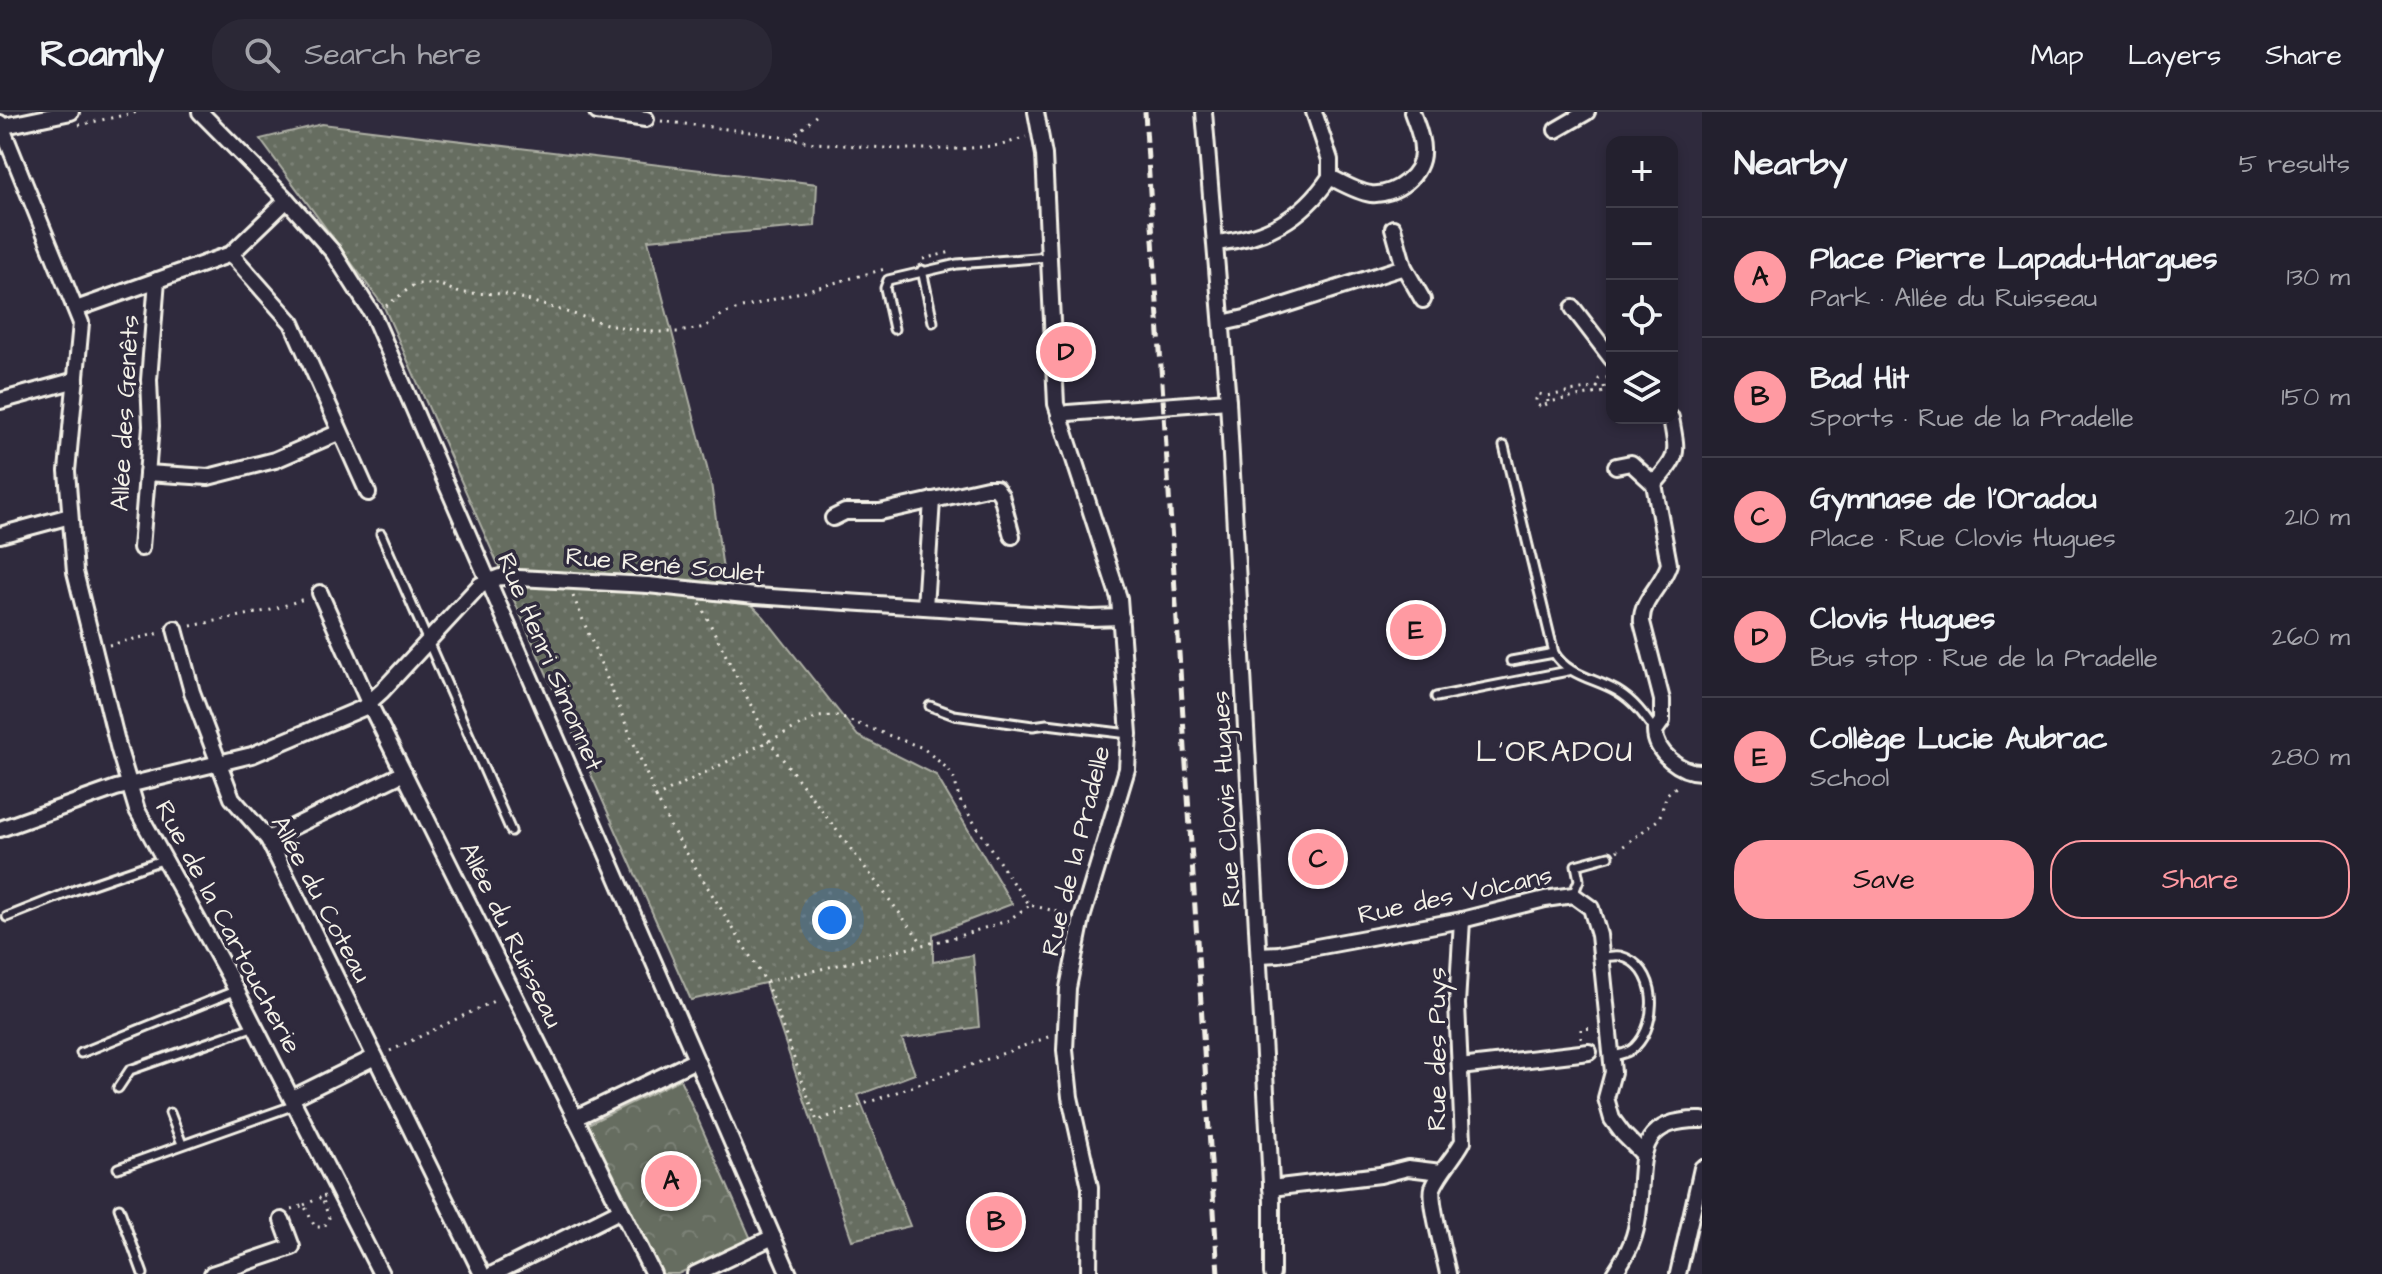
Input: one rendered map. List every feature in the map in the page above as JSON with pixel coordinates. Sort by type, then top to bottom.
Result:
[{"type":"street","points":[[1,126],[71,112]]},
{"type":"street","name":"Rue Henri Simonnet","points":[[200,112],[287,200],[333,252],[373,315],[789,1274]]},
{"type":"street","points":[[597,112],[646,119]]},
{"type":"street","name":"Rue de la Pradelle","points":[[1036,112],[1041,135],[1055,392],[1059,416],[1114,577],[1121,617],[1129,734],[1123,784],[1082,918],[1068,988],[1066,1031],[1070,1097],[1090,1187],[1089,1274]]},
{"type":"street","name":"Rue Clovis Hugues","points":[[1204,112],[1228,401],[1271,1188],[1272,1274]]},
{"type":"street","points":[[1216,243],[1258,235],[1290,220],[1320,192],[1330,177],[1330,160],[1314,112]]},
{"type":"street","points":[[1330,177],[1370,194],[1393,190],[1404,184],[1421,162],[1423,151],[1412,112]]},
{"type":"street","points":[[1556,130],[1587,112]]},
{"type":"street","name":"Rue de la Cartoucherie","points":[[1,126],[76,309],[81,334],[67,471],[76,577],[129,786],[141,821],[237,990],[381,1274]]},
{"type":"street","points":[[76,309],[231,254],[287,200]]},
{"type":"street","points":[[1393,228],[1404,267],[1423,300]]},
{"type":"street","points":[[231,254],[292,323],[368,493]]},
{"type":"street","points":[[1222,323],[1404,267]]},
{"type":"street","name":"Allée des Genêts","points":[[141,548],[151,426],[149,380],[157,280]]},
{"type":"street","points":[[1573,308],[1607,352]]},
{"type":"street","points":[[0,401],[76,380]]},
{"type":"street","points":[[1059,416],[1099,410],[1228,401]]},
{"type":"street","points":[[1654,484],[1675,459],[1672,424]]},
{"type":"street","points":[[147,473],[208,477],[275,460],[340,432]]},
{"type":"street","points":[[1616,466],[1631,463],[1654,484],[1669,564],[1665,578],[1641,614],[1662,700],[1662,721],[1655,731],[1658,745],[1671,761],[1692,773],[1702,772]]},
{"type":"street","points":[[833,518],[845,512],[880,512],[996,488],[1001,495],[1012,536]]},
{"type":"street","points":[[925,607],[932,500]]},
{"type":"street","points":[[0,535],[70,516]]},
{"type":"street","name":"Rue René Soulet","points":[[489,581],[500,577],[567,580],[925,607],[1091,618],[1121,617]]},
{"type":"street","points":[[0,829],[129,786],[252,755],[363,708],[480,585],[489,581]]},
{"type":"street","name":"Allée du Ruisseau","points":[[320,593],[369,703],[653,1274]]},
{"type":"street","name":"Allée du Coteau","points":[[175,629],[192,692],[232,798],[268,839],[482,1274]]},
{"type":"street","points":[[268,839],[404,773]]},
{"type":"street","name":"Rue des Volcans","points":[[1259,955],[1279,954],[1462,920],[1573,895],[1591,908],[1599,935],[1613,1072],[1606,1098],[1612,1119],[1642,1153]]},
{"type":"street","name":"Rue des Puys","points":[[1448,1274],[1431,1193],[1441,1172],[1463,1141],[1457,1004],[1462,920]]},
{"type":"street","points":[[1460,1067],[1585,1052]]},
{"type":"street","points":[[294,1101],[375,1057]]},
{"type":"street","points":[[575,1118],[696,1060]]},
{"type":"street","points":[[1614,1274],[1632,1246],[1638,1221],[1642,1153],[1657,1129],[1702,1120]]},
{"type":"street","name":"Rue des Puys","points":[[1271,1188],[1380,1175],[1408,1168],[1441,1172]]},
{"type":"street","points":[[1678,1274],[1702,1168]]},
{"type":"street","points":[[493,1274],[621,1210]]},
{"type":"street","points":[[212,1274],[292,1247],[282,1220]]},
{"type":"street","points":[[695,1274],[773,1237]]},
{"type":"lane","points":[[894,329],[885,282],[922,270],[957,264],[1048,257]]},
{"type":"lane","points":[[922,270],[933,322]]},
{"type":"lane","points":[[1504,446],[1554,653],[1568,671],[1619,692],[1636,704],[1655,731]]},
{"type":"lane","points":[[381,534],[511,831]]},
{"type":"lane","points":[[1511,661],[1554,653]]},
{"type":"lane","points":[[1436,697],[1568,671]]},
{"type":"lane","points":[[930,706],[954,715],[1033,726],[1047,724],[1129,734]]},
{"type":"lane","points":[[1573,895],[1579,880],[1576,865],[1609,856]]},
{"type":"lane","points":[[7,917],[162,860]]},
{"type":"lane","points":[[1601,957],[1620,956],[1638,966],[1651,987],[1648,1025],[1634,1048],[1611,1056]]},
{"type":"lane","points":[[81,1053],[237,990]]},
{"type":"lane","points":[[118,1088],[130,1070],[255,1026]]},
{"type":"lane","points":[[118,1168],[294,1101]]},
{"type":"lane","points":[[170,1113],[182,1144]]},
{"type":"lane","points":[[119,1208],[143,1274]]},
{"type":"path","points":[[791,139],[820,112]]},
{"type":"path","points":[[646,119],[842,146],[943,150],[1002,145],[1018,138],[1041,135]]},
{"type":"path","points":[[912,261],[962,251]]},
{"type":"path","points":[[373,315],[415,284],[438,284],[460,293],[507,294],[613,326],[679,332],[705,327],[732,311],[896,265]]},
{"type":"path","points":[[1597,388],[1599,379],[1606,378]]},
{"type":"path","points":[[1604,386],[1605,392],[1547,399],[1597,388],[1604,386]]},
{"type":"path","points":[[567,580],[670,826],[766,982],[817,1121],[1066,1031]]},
{"type":"path","points":[[696,590],[707,619],[769,741],[923,944]]},
{"type":"path","points":[[94,649],[271,610],[320,593]]},
{"type":"path","points":[[656,797],[817,717],[837,716],[923,748],[949,770],[959,799],[1030,905],[1082,918]]},
{"type":"path","points":[[1609,856],[1659,819],[1667,794],[1676,787],[1680,766]]},
{"type":"path","points":[[766,982],[1007,921],[1030,905]]},
{"type":"path","points":[[375,1057],[512,992]]},
{"type":"path","points":[[1585,1052],[1581,1029],[1593,1027],[1594,1037],[1609,1036]]},
{"type":"path","points":[[282,1220],[280,1214],[339,1190]]},
{"type":"path","points":[[304,1205],[315,1227],[324,1227],[329,1218],[322,1197]]},
{"type":"green space","points":[[322,124],[817,184],[815,226],[648,240],[711,483],[724,577],[764,617],[858,736],[936,775],[1012,904],[933,934],[933,962],[973,955],[979,1027],[902,1039],[915,1074],[858,1095],[910,1226],[852,1240],[765,983],[691,1000],[384,307],[260,139]]},
{"type":"green space","points":[[680,1079],[751,1239],[678,1274],[660,1274],[588,1124]]},
{"type":"railway","points":[[1145,112],[1218,1274]]},
{"type":"place","name":"Clovis Hugues","points":[[1066,352]]},
{"type":"place","name":"Collège Lucie Aubrac","points":[[1416,630]]},
{"type":"place","name":"Gymnase de l'Oradou","points":[[1318,859]]},
{"type":"place","name":"Place Pierre Lapadu-Hargues","points":[[671,1181]]},
{"type":"place","name":"Bad Hit","points":[[996,1222]]},
{"type":"district","name":"L'ORADOU","points":[[1555,752]]}]
